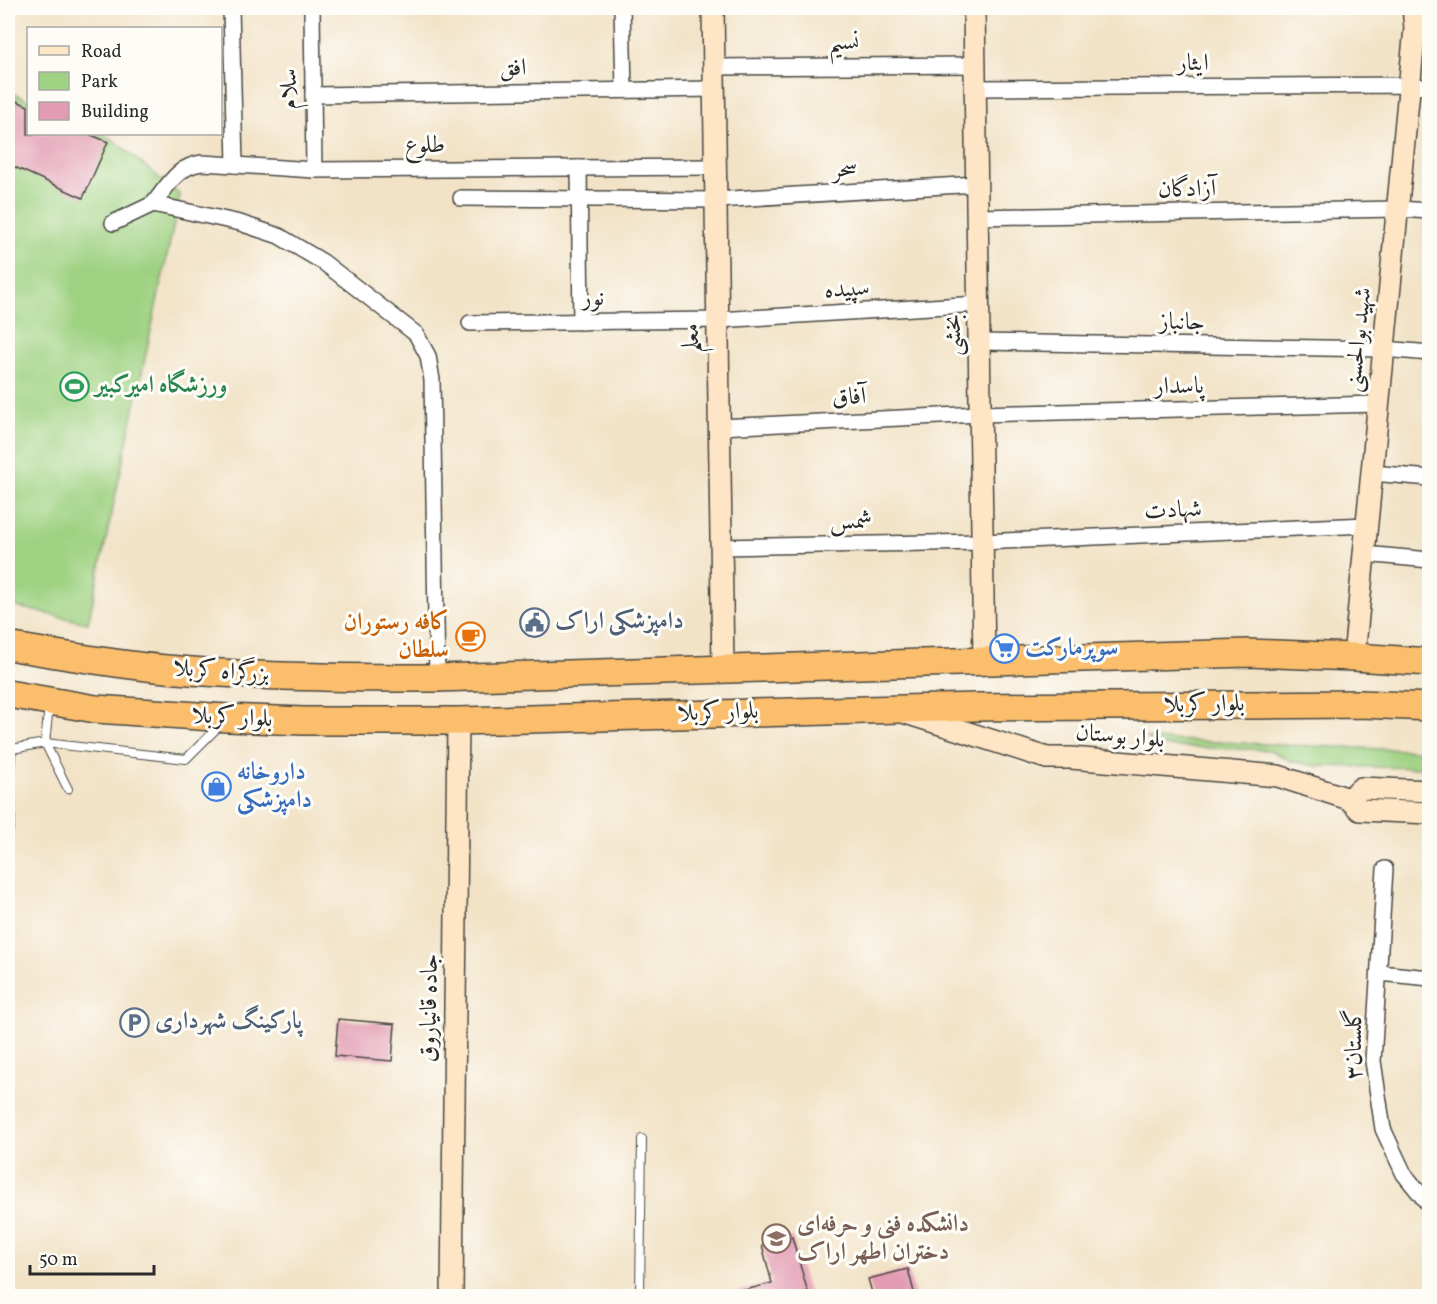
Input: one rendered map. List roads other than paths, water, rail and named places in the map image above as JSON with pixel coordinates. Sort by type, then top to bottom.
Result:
[{"type":"highway","name":"بزرگراه کربلا","points":[[8,646],[90,660],[238,674],[338,678],[437,678]]},
{"type":"highway","name":"بلوار کربلا","points":[[437,678],[1248,653],[1430,662]]},
{"type":"highway","name":"بلوار کربلا","points":[[8,694],[96,709],[303,721],[458,721],[891,708],[1361,704],[1430,707]]},
{"type":"street","points":[[231,8],[235,165]]},
{"type":"street","name":"سلام","points":[[312,8],[314,170]]},
{"type":"street","points":[[622,8],[624,90]]},
{"type":"street","name":"معلم","points":[[713,8],[723,668]]},
{"type":"street","name":"بخشی","points":[[974,8],[984,662]]},
{"type":"street","name":"شهید بوالحسنی","points":[[1353,657],[1398,209],[1420,87],[1419,17]]},
{"type":"street","name":"نسیم","points":[[714,67],[975,65]]},
{"type":"street","name":"ایثار","points":[[976,88],[1420,87]]},
{"type":"street","name":"افق","points":[[313,94],[714,89]]},
{"type":"street","name":"طلوع","points":[[153,204],[182,169],[191,164],[202,163],[314,170],[716,167]]},
{"type":"street","points":[[579,168],[581,322]]},
{"type":"street","name":"سحر","points":[[461,198],[716,200],[977,184]]},
{"type":"street","points":[[113,223],[153,204],[240,223],[279,236],[323,262],[420,340],[431,365],[432,380],[437,678]]},
{"type":"street","name":"آزادگان","points":[[977,217],[1398,209],[1430,211]]},
{"type":"street","name":"سپیده","points":[[718,320],[979,304]]},
{"type":"street","name":"نور","points":[[470,323],[718,320]]},
{"type":"street","name":"جانباز","points":[[979,342],[1384,349],[1430,353]]},
{"type":"street","name":"پاسدار","points":[[980,414],[1378,404]]},
{"type":"street","name":"آفاق","points":[[719,427],[980,414]]},
{"type":"street","points":[[1372,473],[1430,478]]},
{"type":"street","name":"شهادت","points":[[982,542],[1366,525]]},
{"type":"street","name":"شمس","points":[[721,547],[982,542]]},
{"type":"street","points":[[1364,554],[1430,560]]},
{"type":"street","name":"بلوار بوستان","points":[[891,708],[1047,758],[1071,758],[1278,776],[1349,799],[1360,810],[1430,813]]},
{"type":"street","name":"جاده قانیاروق","points":[[452,1296],[458,721]]},
{"type":"street","points":[[1349,799],[1361,788],[1430,791]]},
{"type":"street","name":"گلستان۳","points":[[1385,869],[1373,1061],[1383,1129],[1404,1174],[1430,1206]]},
{"type":"street","points":[[1379,973],[1430,978]]},
{"type":"lane","points":[[50,702],[45,743],[68,789]]},
{"type":"lane","points":[[8,833],[12,801],[8,765],[12,749],[45,743],[186,759],[227,718]]},
{"type":"lane","points":[[640,1296],[642,1139]]},
{"type":"place","name":"ورزشگاه امیرکبیر","points":[[74,386]]},
{"type":"place","name":"دامپزشکی اراک","points":[[534,622]]},
{"type":"place","name":"کافه رستوران سلطان","points":[[470,637]]},
{"type":"place","name":"سوپرمارکت","points":[[1004,649]]},
{"type":"place","name":"داروخانه دامپزشکی","points":[[216,787]]},
{"type":"place","name":"پارکینگ شهرداری","points":[[134,1022]]},
{"type":"place","name":"دانشکده فنی و حرفه‌ای دختران اطهر اراک","points":[[776,1239]]}]
